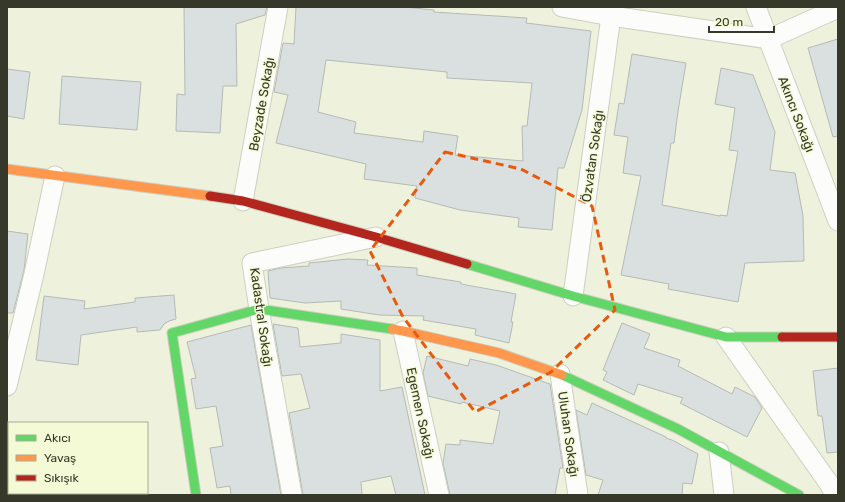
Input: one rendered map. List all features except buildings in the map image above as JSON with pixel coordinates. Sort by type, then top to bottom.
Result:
[{"type":"street","name":"Beyzade Sokağı","points":[[243,201],[278,7]]},
{"type":"street","points":[[562,7],[769,40],[838,8]]},
{"type":"street","name":"Akıncı Sokağı","points":[[756,7],[838,220]]},
{"type":"street","name":"Özvatan Sokağı","points":[[573,296],[611,16]]},
{"type":"street","points":[[7,169],[243,201],[376,237],[573,296],[726,337],[838,337]]},
{"type":"street","points":[[7,386],[34,274],[55,176]]},
{"type":"street","name":"Kadastral Sokağı","points":[[292,495],[252,263],[376,237]]},
{"type":"street","points":[[196,495],[172,333],[259,309],[403,331],[499,353],[560,374],[678,429],[799,495]]},
{"type":"street","name":"Egemen Sokağı","points":[[403,331],[439,495]]},
{"type":"street","points":[[726,337],[830,485],[835,495]]},
{"type":"street","name":"Uluhan Sokağı","points":[[560,374],[578,495]]},
{"type":"street","points":[[719,452],[724,495]]},
{"type":"highlighted area","points":[[445,152],[521,169],[592,206],[615,310],[551,372],[475,412],[403,317],[370,251]]},
{"type":"traffic: fast","points":[[467,264],[573,296],[726,337],[782,337]]},
{"type":"traffic: fast","points":[[196,495],[172,333],[259,309],[392,329]]},
{"type":"traffic: fast","points":[[562,375],[678,429],[799,495]]},
{"type":"traffic: slow","points":[[7,169],[210,196]]},
{"type":"traffic: slow","points":[[392,329],[499,353],[562,375]]},
{"type":"traffic: jam","points":[[210,196],[243,201],[376,237],[467,264]]},
{"type":"traffic: jam","points":[[782,337],[838,337]]}]
